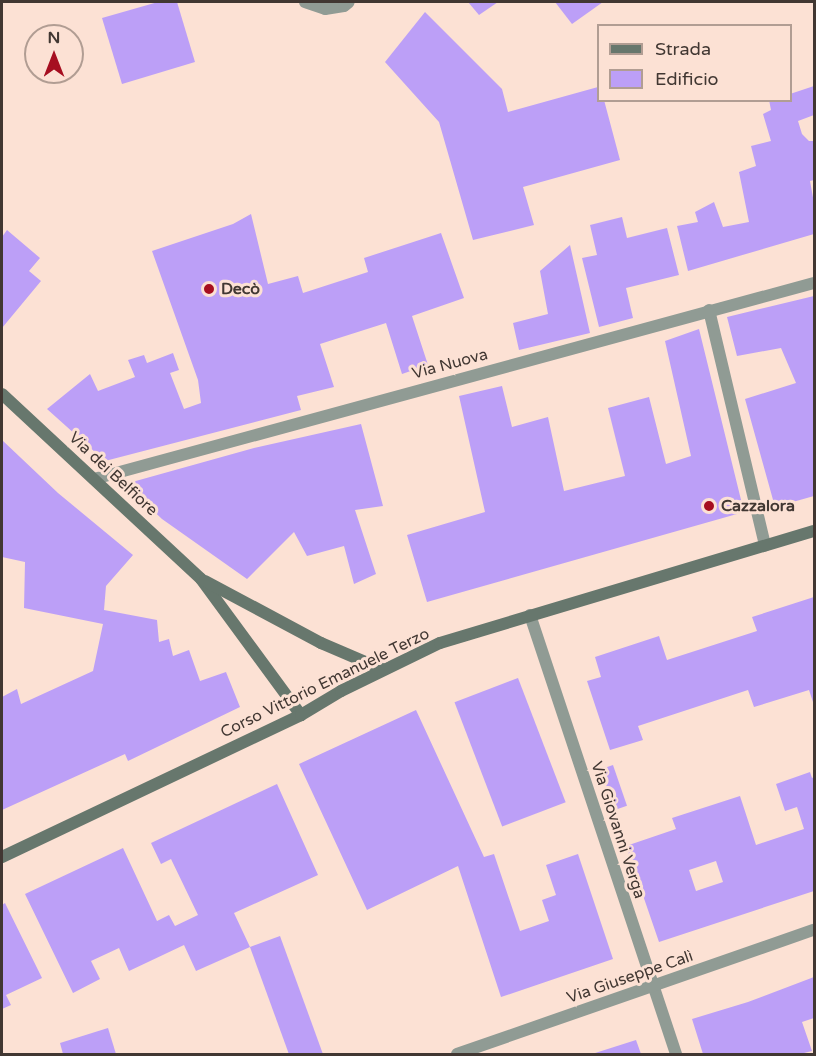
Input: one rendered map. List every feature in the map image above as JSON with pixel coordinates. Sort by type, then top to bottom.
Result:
[{"type":"street","points":[[305,2],[325,9],[344,6],[349,2]]},
{"type":"street","name":"Via Nuova","points":[[94,479],[814,283]]},
{"type":"street","points":[[709,310],[765,545]]},
{"type":"street","name":"Via dei Belfiore","points":[[2,394],[201,579]]},
{"type":"street","name":"Corso Vittorio Emanuele Terzo","points":[[2,857],[301,716],[382,669],[440,643],[814,531]]},
{"type":"street","points":[[201,579],[321,643],[382,669]]},
{"type":"street","points":[[201,579],[301,716]]},
{"type":"street","name":"Via Giovanni Verga","points":[[530,615],[676,1054]]},
{"type":"street","name":"Via Giuseppe Calì","points":[[457,1054],[814,930]]},
{"type":"building","points":[[158,2],[177,2],[195,62],[122,84],[102,18]]},
{"type":"building","points":[[468,2],[498,2],[479,15]]},
{"type":"building","points":[[555,2],[603,2],[572,24]]},
{"type":"building","points":[[425,12],[502,89],[508,112],[597,87],[597,102],[605,102],[620,160],[523,187],[534,225],[473,240],[439,122],[385,62]]},
{"type":"building","points":[[814,86],[814,115],[798,121],[802,134],[809,141],[814,141],[814,180],[810,181],[814,203],[814,234],[688,271],[677,226],[698,222],[695,212],[714,202],[723,227],[749,222],[739,172],[756,166],[751,146],[771,141],[763,114],[771,110],[769,102],[792,102],[792,93]]},
{"type":"building","points":[[251,214],[268,284],[298,276],[303,293],[368,272],[364,258],[441,233],[464,298],[412,316],[428,365],[402,374],[386,323],[320,344],[334,387],[297,396],[301,410],[105,461],[47,409],[90,374],[98,391],[135,377],[128,360],[144,355],[147,363],[173,353],[179,370],[170,373],[184,409],[201,403],[198,380],[152,251],[233,224]]},
{"type":"building","points":[[622,217],[627,238],[667,228],[679,275],[626,288],[633,318],[599,327],[582,258],[597,255],[590,225]]},
{"type":"building","points":[[7,230],[40,258],[29,271],[41,281],[2,328],[2,237]]},
{"type":"building","points":[[570,245],[590,333],[519,350],[513,323],[548,314],[540,271]]},
{"type":"building","points":[[814,296],[814,496],[775,507],[745,399],[796,383],[781,348],[737,356],[727,317]]},
{"type":"building","points":[[699,329],[744,512],[427,602],[407,535],[485,512],[459,396],[502,386],[512,427],[548,417],[564,491],[625,476],[608,408],[649,397],[666,464],[691,456],[665,341]]},
{"type":"building","points":[[361,424],[383,506],[355,510],[376,574],[354,584],[344,546],[307,556],[294,532],[247,579],[162,519],[125,484],[254,448]]},
{"type":"building","points":[[2,440],[58,493],[133,555],[106,586],[104,610],[157,620],[159,642],[169,639],[173,656],[189,650],[200,681],[226,672],[240,707],[128,761],[125,754],[2,810],[2,697],[17,689],[21,704],[93,671],[103,624],[24,608],[25,562],[2,557]]},
{"type":"building","points":[[814,597],[814,705],[809,690],[754,707],[748,690],[638,726],[643,740],[610,750],[587,681],[601,677],[595,657],[659,636],[667,660],[757,631],[752,617]]},
{"type":"building","points":[[518,678],[566,802],[502,827],[455,702]]},
{"type":"building","points":[[416,710],[484,857],[494,854],[520,931],[549,921],[542,900],[556,895],[546,865],[578,854],[613,959],[501,997],[458,866],[367,910],[299,764]]},
{"type":"building","points":[[613,765],[627,806],[615,810],[601,769]]},
{"type":"building","points":[[810,772],[812,778],[814,777],[814,891],[659,942],[626,846],[676,829],[672,818],[740,796],[756,845],[804,829],[797,807],[785,811],[776,784]],"holes":[[[716,861],[723,882],[696,891],[689,870]]]},
{"type":"building","points":[[277,784],[318,875],[234,913],[250,947],[196,971],[184,945],[129,971],[119,948],[91,961],[100,979],[73,993],[25,894],[123,848],[157,921],[169,915],[175,926],[198,915],[171,859],[161,864],[151,843]]},
{"type":"building","points":[[5,903],[42,978],[6,995],[11,1005],[2,1009],[2,905]]},
{"type":"building","points":[[280,936],[323,1054],[289,1054],[250,947]]},
{"type":"building","points":[[814,977],[814,1018],[802,1022],[812,1051],[800,1054],[703,1054],[692,1019],[748,1002]]},
{"type":"building","points":[[108,1028],[116,1054],[63,1054],[60,1043]]},
{"type":"building","points":[[636,1040],[641,1054],[592,1054]]},
{"type":"place","name":"Decò","points":[[209,289]]},
{"type":"place","name":"Cazzalora","points":[[709,506]]}]
